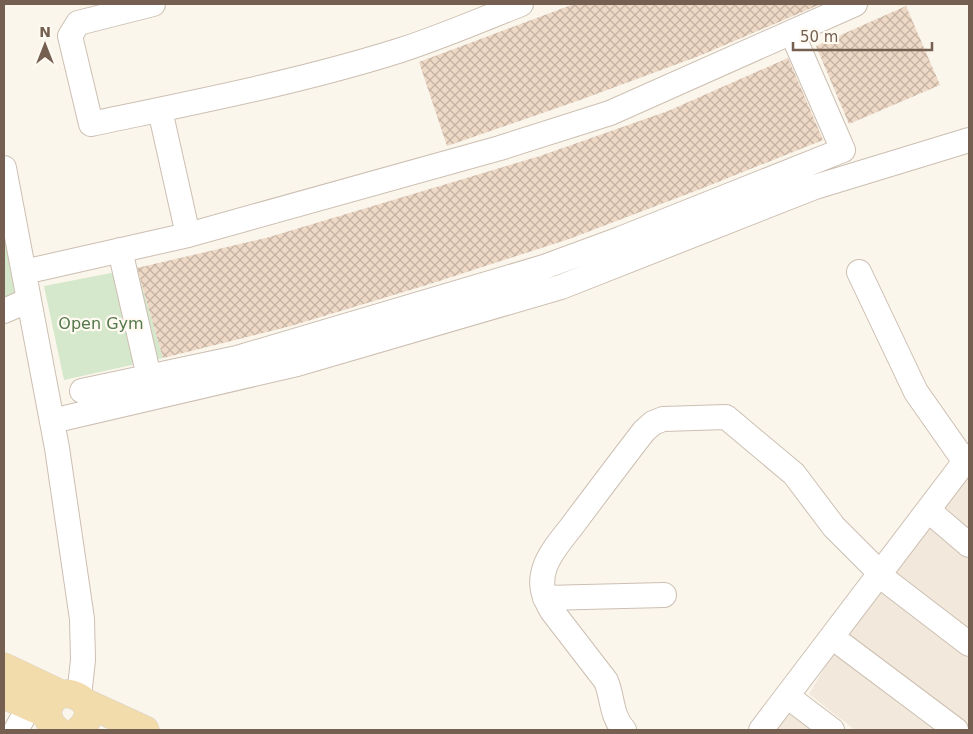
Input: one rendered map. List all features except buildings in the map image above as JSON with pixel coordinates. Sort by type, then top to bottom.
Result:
[{"type":"main road","points":[[4,667],[69,714]]},
{"type":"main road","points":[[4,695],[69,714],[145,730]]},
{"type":"street","points":[[153,4],[78,22],[70,36],[91,124],[160,110],[321,72],[402,50],[521,4]]},
{"type":"street","points":[[24,272],[188,235],[500,148],[610,113],[792,33],[847,6]]},
{"type":"street","points":[[82,391],[237,358],[544,267],[629,236],[843,150],[792,33]]},
{"type":"street","points":[[160,110],[188,235]]},
{"type":"street","points":[[52,421],[297,364],[561,287],[815,187],[969,140]]},
{"type":"street","points":[[4,168],[52,421],[82,618],[83,660],[69,714],[16,730]]},
{"type":"street","points":[[120,250],[149,376]]},
{"type":"street","points":[[860,272],[916,392],[963,459],[968,458]]},
{"type":"street","points":[[4,311],[29,300]]},
{"type":"street","points":[[624,730],[616,720],[612,710],[610,691],[602,673],[552,610],[542,590],[542,577],[550,556],[644,431],[653,423],[663,419],[726,417],[794,474],[834,527],[878,571],[879,575],[969,644]]},
{"type":"street","points":[[761,730],[968,458]]},
{"type":"street","points":[[928,510],[969,545]]},
{"type":"street","points":[[545,598],[664,596]]},
{"type":"street","points":[[832,637],[956,730]]},
{"type":"street","points":[[787,696],[832,730]]},
{"type":"shaded area","points":[[969,471],[969,528],[944,506]]},
{"type":"shaded area","points":[[931,524],[969,559],[969,630],[895,572]]},
{"type":"shaded area","points":[[880,588],[969,658],[969,727],[847,633]]},
{"type":"shaded area","points":[[833,654],[934,730],[855,730],[809,694]]},
{"type":"shaded area","points":[[790,711],[815,730],[775,730]]},
{"type":"green space","points":[[4,219],[22,298],[4,306]]},
{"type":"green space","name":"Open Gym","points":[[137,268],[163,358],[64,380],[44,286]]}]
